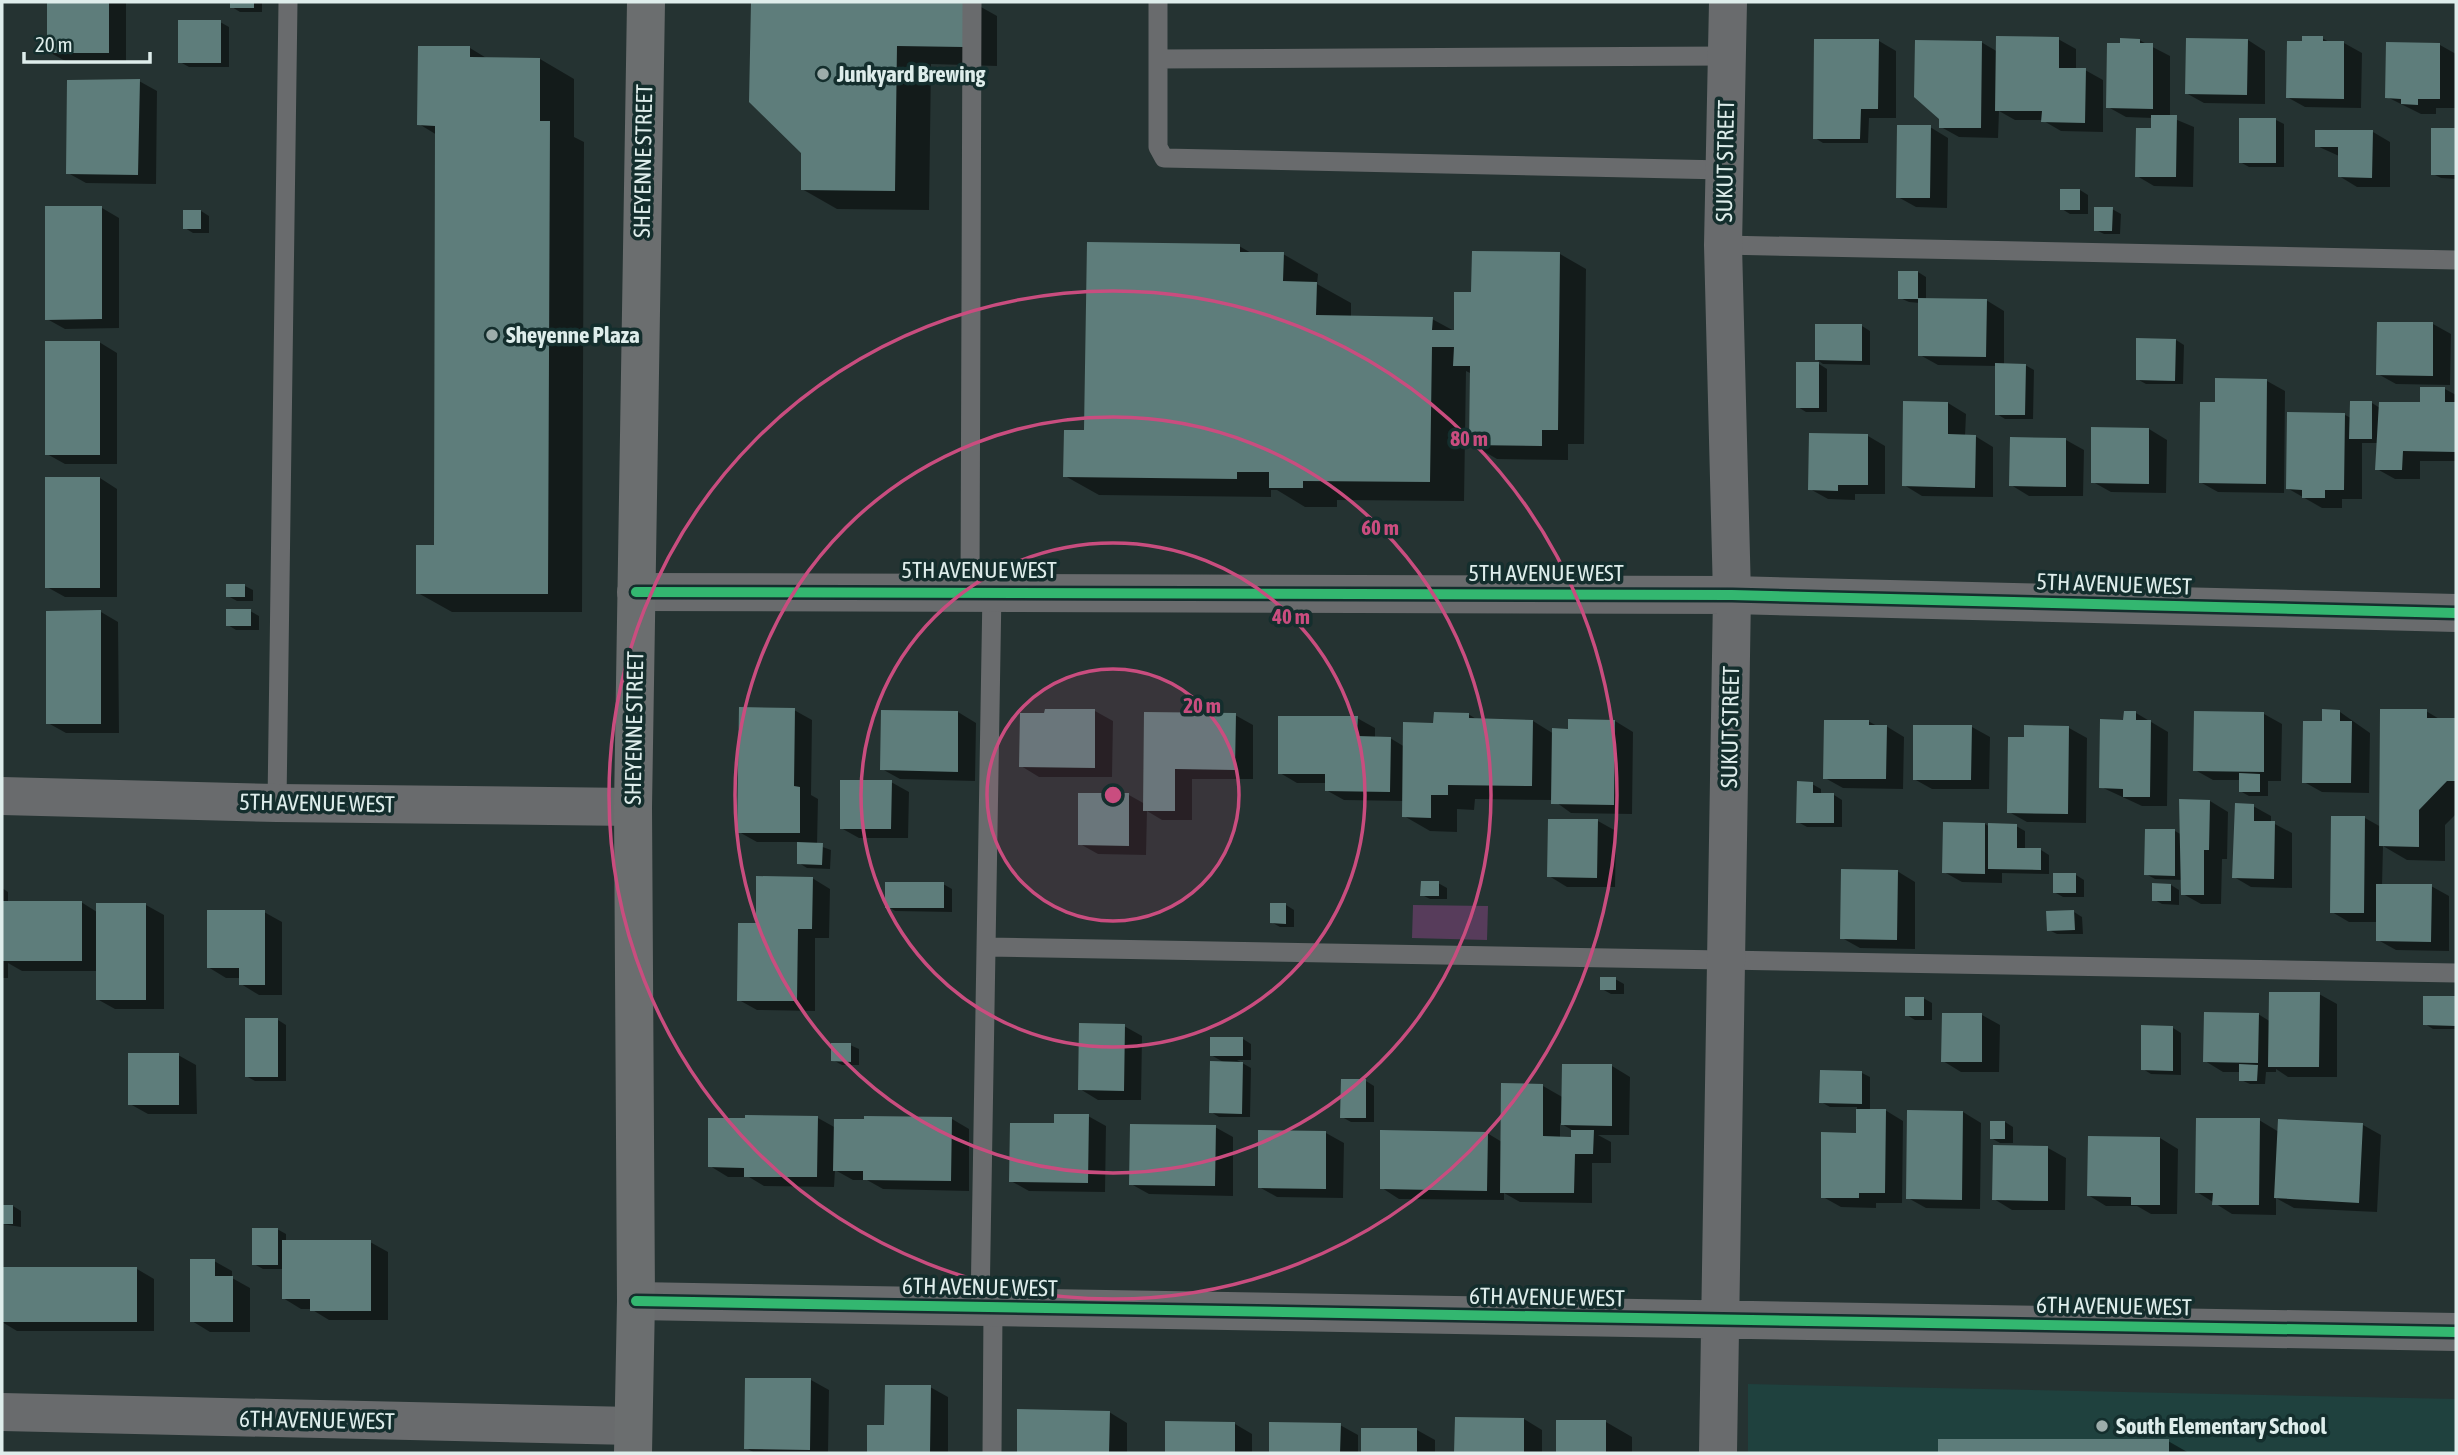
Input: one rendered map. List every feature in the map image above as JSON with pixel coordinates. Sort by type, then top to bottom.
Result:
[{"type":"main road","name":"SHEYENNE STREET","points":[[632,1440],[636,1301],[632,807],[646,2]]},
{"type":"street","name":"SUKUT STREET","points":[[1717,1453],[1732,595],[1723,245],[1728,2]]},
{"type":"street","name":"5TH AVENUE WEST","points":[[636,592],[1732,595],[2456,613]]},
{"type":"street","name":"5TH AVENUE WEST","points":[[2,796],[277,803],[632,807]]},
{"type":"street","name":"6TH AVENUE WEST","points":[[636,1301],[2456,1332]]},
{"type":"street","name":"6TH AVENUE WEST","points":[[2,1412],[632,1440]]},
{"type":"lane","points":[[277,803],[288,2]]},
{"type":"lane","points":[[972,2],[986,947],[986,1309],[992,1453]]},
{"type":"lane","points":[[1158,2],[1158,147],[1164,158],[1725,170]]},
{"type":"lane","points":[[1158,59],[1728,56]]},
{"type":"lane","points":[[1723,245],[2456,261]]},
{"type":"lane","points":[[986,947],[2456,973]]},
{"type":"shaded area","points":[[1413,905],[1488,906],[1487,940],[1412,938]]},
{"type":"shaded area","name":"South Elementary School","points":[[1748,1384],[2456,1399],[2456,1453],[1748,1453]]},
{"type":"building","points":[[47,2],[109,2],[109,53],[47,53]]},
{"type":"building","points":[[230,2],[254,2],[254,8],[230,8]]},
{"type":"building","name":"Junkyard Brewing","points":[[751,2],[963,2],[963,47],[897,46],[895,191],[801,190],[801,153],[749,102]]},
{"type":"building","points":[[178,20],[221,20],[221,63],[178,63]]},
{"type":"building","points":[[1996,36],[2059,37],[2059,68],[2086,68],[2085,123],[2041,122],[2042,111],[1995,111]]},
{"type":"building","points":[[2302,36],[2323,36],[2323,41],[2344,41],[2344,99],[2286,98],[2287,41],[2302,41]]},
{"type":"building","points":[[2120,38],[2153,43],[2153,109],[2106,108],[2107,43],[2120,43]]},
{"type":"building","points":[[2186,38],[2248,39],[2247,95],[2185,94]]},
{"type":"building","points":[[1814,39],[1879,39],[1878,109],[1861,109],[1860,139],[1813,139]]},
{"type":"building","points":[[1915,40],[1982,41],[1981,128],[1939,128],[1939,119],[1914,97]]},
{"type":"building","points":[[2386,42],[2440,43],[2440,99],[2418,99],[2418,105],[2401,104],[2401,99],[2385,98]]},
{"type":"building","name":"Sheyenne Plaza","points":[[418,46],[470,46],[470,57],[540,58],[540,121],[550,121],[548,594],[416,594],[416,545],[434,545],[435,126],[417,125]]},
{"type":"building","points":[[140,79],[138,175],[66,174],[67,80]]},
{"type":"building","points":[[2151,115],[2177,115],[2176,177],[2135,177],[2136,128],[2151,128]]},
{"type":"building","points":[[2239,118],[2276,118],[2276,163],[2239,163]]},
{"type":"building","points":[[1897,125],[1931,125],[1930,198],[1896,198]]},
{"type":"building","points":[[2431,128],[2456,128],[2456,175],[2431,175]]},
{"type":"building","points":[[2315,130],[2373,130],[2372,178],[2338,177],[2338,147],[2315,147]]},
{"type":"building","points":[[2060,189],[2080,189],[2080,210],[2060,210]]},
{"type":"building","points":[[45,206],[102,206],[102,319],[45,320]]},
{"type":"building","points":[[2094,207],[2113,207],[2112,231],[2094,231]]},
{"type":"building","points":[[183,210],[201,210],[201,229],[183,229]]},
{"type":"building","points":[[1087,242],[1240,244],[1240,252],[1284,252],[1283,281],[1317,282],[1316,315],[1433,317],[1432,330],[1454,330],[1454,292],[1471,292],[1472,251],[1560,252],[1558,430],[1542,430],[1542,446],[1469,445],[1470,366],[1453,366],[1454,347],[1432,347],[1430,482],[1303,481],[1303,488],[1269,488],[1269,472],[1237,472],[1237,479],[1063,477],[1064,430],[1084,430]]},
{"type":"building","points":[[1898,271],[1918,271],[1918,299],[1898,299]]},
{"type":"building","points":[[1918,298],[1987,299],[1986,357],[1918,356]]},
{"type":"building","points":[[2377,322],[2433,322],[2433,376],[2376,375]]},
{"type":"building","points":[[1815,324],[1862,324],[1862,361],[1815,360]]},
{"type":"building","points":[[2136,338],[2176,339],[2175,381],[2136,380]]},
{"type":"building","points":[[45,341],[100,341],[100,455],[45,455]]},
{"type":"building","points":[[1796,362],[1819,362],[1819,408],[1796,408]]},
{"type":"building","points":[[1995,363],[2026,364],[2025,415],[1995,415]]},
{"type":"building","points":[[2215,378],[2267,379],[2266,484],[2199,483],[2200,402],[2215,402]]},
{"type":"building","points":[[2420,387],[2445,387],[2445,402],[2456,402],[2456,452],[2403,451],[2402,470],[2375,470],[2379,402],[2420,402]]},
{"type":"building","points":[[1903,401],[1948,402],[1948,434],[1976,435],[1975,488],[1902,486]]},
{"type":"building","points":[[2350,401],[2372,401],[2372,439],[2349,439]]},
{"type":"building","points":[[2287,412],[2345,413],[2344,490],[2325,490],[2325,498],[2302,498],[2302,490],[2286,489]]},
{"type":"building","points":[[2091,427],[2149,428],[2149,484],[2091,483]]},
{"type":"building","points":[[1809,433],[1868,434],[1868,485],[1838,485],[1838,491],[1808,490]]},
{"type":"building","points":[[2010,437],[2066,438],[2066,487],[2009,486]]},
{"type":"building","points":[[45,477],[100,477],[100,588],[45,588]]},
{"type":"building","points":[[226,584],[245,584],[245,597],[226,597]]},
{"type":"building","points":[[226,609],[251,609],[251,626],[226,626]]},
{"type":"building","points":[[101,610],[101,724],[46,724],[46,611]]},
{"type":"building","points":[[739,707],[795,708],[794,786],[800,787],[800,833],[737,833]]},
{"type":"building","points":[[1045,709],[1095,709],[1095,768],[1019,767],[1020,713],[1044,713]]},
{"type":"building","points":[[2322,709],[2340,710],[2340,721],[2352,721],[2351,783],[2302,783],[2303,721],[2322,721]]},
{"type":"building","points":[[2380,709],[2427,709],[2427,718],[2456,718],[2456,781],[2447,781],[2419,810],[2419,847],[2379,846]]},
{"type":"building","points":[[881,710],[958,711],[958,772],[880,770]]},
{"type":"building","points":[[2124,711],[2136,711],[2136,720],[2151,720],[2150,797],[2123,797],[2123,789],[2099,788],[2100,719],[2123,720]]},
{"type":"building","points":[[2194,711],[2264,712],[2264,772],[2193,771]]},
{"type":"building","points":[[1144,712],[1236,713],[1235,770],[1175,769],[1175,811],[1143,811]]},
{"type":"building","points":[[1434,712],[1469,713],[1469,718],[1533,720],[1532,786],[1448,785],[1448,795],[1431,795],[1431,818],[1402,817],[1403,722],[1433,723]]},
{"type":"building","points":[[1278,716],[1358,716],[1357,736],[1391,737],[1390,792],[1325,791],[1325,774],[1278,774]]},
{"type":"building","points":[[1568,719],[1615,720],[1614,805],[1551,804],[1552,728],[1568,729]]},
{"type":"building","points":[[1824,720],[1869,720],[1869,725],[1887,725],[1886,779],[1823,779]]},
{"type":"building","points":[[1913,725],[1972,725],[1971,780],[1913,780]]},
{"type":"building","points":[[2024,725],[2069,726],[2068,814],[2007,813],[2008,737],[2024,737]]},
{"type":"building","points":[[2239,773],[2260,774],[2260,792],[2239,792]]},
{"type":"building","points":[[840,780],[892,780],[891,829],[840,829]]},
{"type":"building","points":[[1797,781],[1813,782],[1813,793],[1834,793],[1834,823],[1796,823]]},
{"type":"building","points":[[1078,793],[1129,793],[1129,846],[1078,845]]},
{"type":"building","points":[[2179,799],[2210,800],[2209,850],[2204,850],[2204,895],[2181,895]]},
{"type":"building","points":[[2235,803],[2254,804],[2254,821],[2275,821],[2274,879],[2232,878]]},
{"type":"building","points":[[2331,816],[2365,816],[2364,913],[2330,913]]},
{"type":"building","points":[[1548,819],[1598,819],[1597,878],[1547,877]]},
{"type":"building","points":[[1943,822],[1985,823],[1985,874],[1942,873]]},
{"type":"building","points":[[1988,823],[2017,824],[2017,848],[2041,848],[2041,870],[1988,869]]},
{"type":"building","points":[[2145,829],[2175,829],[2175,876],[2144,875]]},
{"type":"building","points":[[797,842],[823,843],[822,865],[797,864]]},
{"type":"building","points":[[1841,869],[1898,870],[1897,940],[1840,939]]},
{"type":"building","points":[[2053,873],[2076,873],[2076,893],[2053,893]]},
{"type":"building","points":[[756,876],[813,877],[812,929],[798,929],[797,1001],[737,1001],[738,923],[756,923]]},
{"type":"building","points":[[1421,881],[1439,881],[1439,896],[1420,896]]},
{"type":"building","points":[[885,882],[944,882],[944,908],[885,908]]},
{"type":"building","points":[[2152,883],[2171,884],[2171,901],[2152,901]]},
{"type":"building","points":[[2376,884],[2432,884],[2431,942],[2376,941]]},
{"type":"building","points":[[2,901],[82,901],[82,961],[2,961]]},
{"type":"building","points":[[96,903],[146,903],[146,1000],[96,1000]]},
{"type":"building","points":[[1270,903],[1286,903],[1286,924],[1270,923]]},
{"type":"building","points":[[207,910],[265,910],[265,985],[239,985],[239,968],[207,968]]},
{"type":"building","points":[[2074,910],[2075,930],[2047,931],[2046,911]]},
{"type":"building","points":[[1600,977],[1616,977],[1616,990],[1600,990]]},
{"type":"building","points":[[2269,992],[2320,992],[2319,1067],[2268,1067]]},
{"type":"building","points":[[2423,996],[2456,996],[2456,1026],[2423,1025]]},
{"type":"building","points":[[1905,997],[1924,997],[1924,1016],[1905,1016]]},
{"type":"building","points":[[2204,1012],[2259,1013],[2258,1063],[2203,1062]]},
{"type":"building","points":[[1942,1013],[1982,1013],[1982,1062],[1941,1062]]},
{"type":"building","points":[[245,1018],[278,1018],[278,1077],[245,1077]]},
{"type":"building","points":[[1079,1023],[1125,1024],[1124,1091],[1078,1090]]},
{"type":"building","points":[[2141,1025],[2173,1026],[2173,1071],[2141,1070]]},
{"type":"building","points":[[1210,1037],[1243,1037],[1243,1056],[1210,1056]]},
{"type":"building","points":[[831,1043],[851,1043],[851,1062],[831,1061]]},
{"type":"building","points":[[128,1053],[179,1053],[179,1105],[128,1105]]},
{"type":"building","points":[[1210,1061],[1243,1062],[1242,1114],[1209,1113]]},
{"type":"building","points":[[1562,1064],[1612,1064],[1612,1126],[1561,1125]]},
{"type":"building","points":[[2239,1064],[2258,1065],[2257,1081],[2239,1081]]},
{"type":"building","points":[[1820,1070],[1862,1071],[1862,1104],[1819,1103]]},
{"type":"building","points":[[1341,1079],[1366,1079],[1366,1118],[1340,1118]]},
{"type":"building","points":[[1501,1083],[1543,1084],[1543,1136],[1571,1137],[1571,1130],[1594,1130],[1593,1154],[1575,1154],[1574,1193],[1500,1193]]},
{"type":"building","points":[[1856,1109],[1886,1109],[1885,1193],[1859,1193],[1859,1198],[1821,1198],[1821,1132],[1856,1133]]},
{"type":"building","points":[[1907,1110],[1963,1111],[1962,1200],[1906,1199]]},
{"type":"building","points":[[1054,1114],[1089,1114],[1088,1183],[1009,1182],[1010,1123],[1054,1123]]},
{"type":"building","points":[[745,1115],[818,1116],[817,1177],[744,1177],[744,1168],[708,1167],[708,1118],[745,1118]]},
{"type":"building","points":[[864,1116],[952,1117],[951,1181],[863,1180],[863,1171],[833,1171],[834,1119],[864,1119]]},
{"type":"building","points":[[2196,1118],[2260,1118],[2259,1205],[2212,1205],[2213,1193],[2195,1193]]},
{"type":"building","points":[[2278,1119],[2363,1123],[2359,1203],[2274,1198]]},
{"type":"building","points":[[1990,1121],[2005,1121],[2005,1139],[1990,1139]]},
{"type":"building","points":[[1130,1124],[1216,1125],[1215,1186],[1129,1185]]},
{"type":"building","points":[[1258,1130],[1326,1131],[1326,1189],[1258,1188]]},
{"type":"building","points":[[1380,1130],[1488,1132],[1487,1191],[1380,1189]]},
{"type":"building","points":[[2088,1136],[2160,1137],[2160,1205],[2131,1205],[2131,1197],[2087,1196]]},
{"type":"building","points":[[1993,1145],[2048,1146],[2048,1201],[1992,1200]]},
{"type":"building","points":[[2,1205],[13,1205],[13,1224],[2,1224]]},
{"type":"building","points":[[252,1228],[278,1228],[278,1265],[252,1265]]},
{"type":"building","points":[[282,1240],[371,1240],[371,1311],[310,1311],[310,1299],[282,1299]]},
{"type":"building","points":[[190,1259],[215,1259],[215,1276],[233,1276],[233,1322],[190,1322]]},
{"type":"building","points":[[2,1267],[137,1267],[137,1322],[2,1322]]},
{"type":"building","points":[[745,1378],[811,1378],[810,1450],[744,1449]]},
{"type":"building","points":[[885,1385],[931,1385],[930,1453],[867,1453],[867,1425],[884,1425]]},
{"type":"building","points":[[1017,1409],[1110,1411],[1109,1453],[1017,1453]]},
{"type":"building","points":[[1455,1417],[1524,1418],[1524,1453],[1454,1453]]},
{"type":"building","points":[[1556,1420],[1606,1420],[1606,1453],[1556,1453]]},
{"type":"building","points":[[1165,1421],[1235,1422],[1235,1453],[1165,1453]]},
{"type":"building","points":[[1269,1422],[1341,1423],[1340,1453],[1269,1453]]},
{"type":"building","points":[[1361,1428],[1417,1428],[1417,1453],[1361,1453]]},
{"type":"building","points":[[1938,1439],[2169,1439],[2169,1453],[1938,1453]]},
{"type":"cycle path","points":[[636,592],[1732,595],[2456,613]]},
{"type":"cycle path","points":[[636,1301],[2456,1332]]},
{"type":"place","name":"Junkyard Brewing","points":[[823,74]]},
{"type":"place","name":"Sheyenne Plaza","points":[[492,335]]},
{"type":"place","name":"South Elementary School","points":[[2102,1426]]}]
